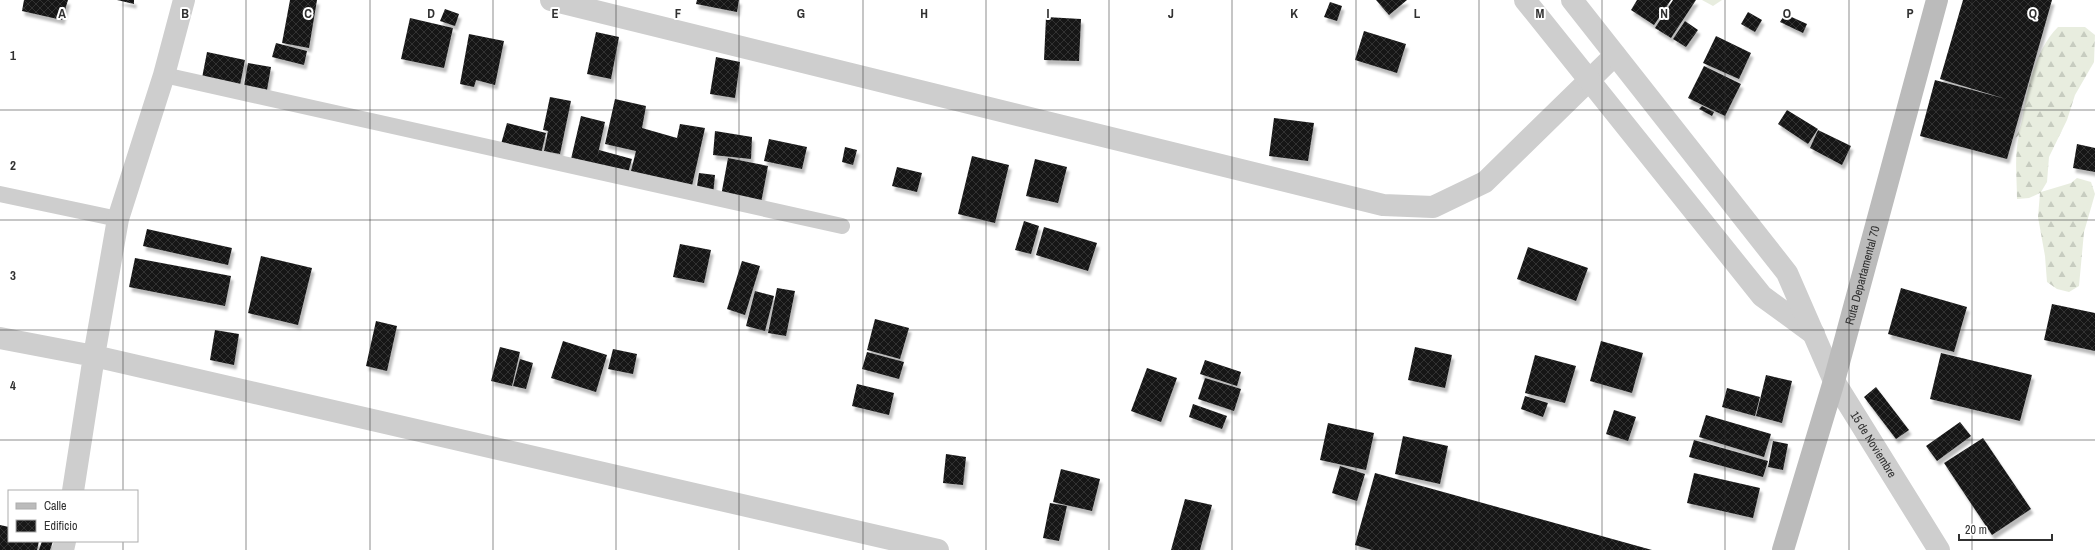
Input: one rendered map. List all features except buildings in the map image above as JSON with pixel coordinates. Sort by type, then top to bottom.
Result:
[{"type":"main road","name":"Ruta Departamental 70","points":[[1783,550],[1834,381],[1937,0]]},
{"type":"street","points":[[73,490],[94,356],[118,219],[164,74],[184,0]]},
{"type":"street","points":[[550,0],[1383,205],[1433,207],[1485,182],[1615,55]]},
{"type":"street","points":[[1525,0],[1762,296],[1815,335]]},
{"type":"street","name":"15 de Noviembre","points":[[1572,0],[1786,273],[1815,335],[1834,381],[1939,550]]},
{"type":"street","points":[[0,338],[94,356],[938,550]]},
{"type":"lane","points":[[164,74],[842,226]]},
{"type":"lane","points":[[0,194],[118,219]]},
{"type":"green space","points":[[1702,0],[1722,0],[1713,6]]},
{"type":"green space","points":[[2058,27],[2085,27],[2095,35],[2094,62],[2075,95],[2067,120],[2049,157],[2047,182],[2041,192],[2071,183],[2077,178],[2091,182],[2095,194],[2084,232],[2079,286],[2069,292],[2057,289],[2047,282],[2045,256],[2038,217],[2040,193],[2029,198],[2017,199],[2016,159],[2019,135],[2015,138],[2021,125],[2027,93],[2036,62],[2051,35]]}]
